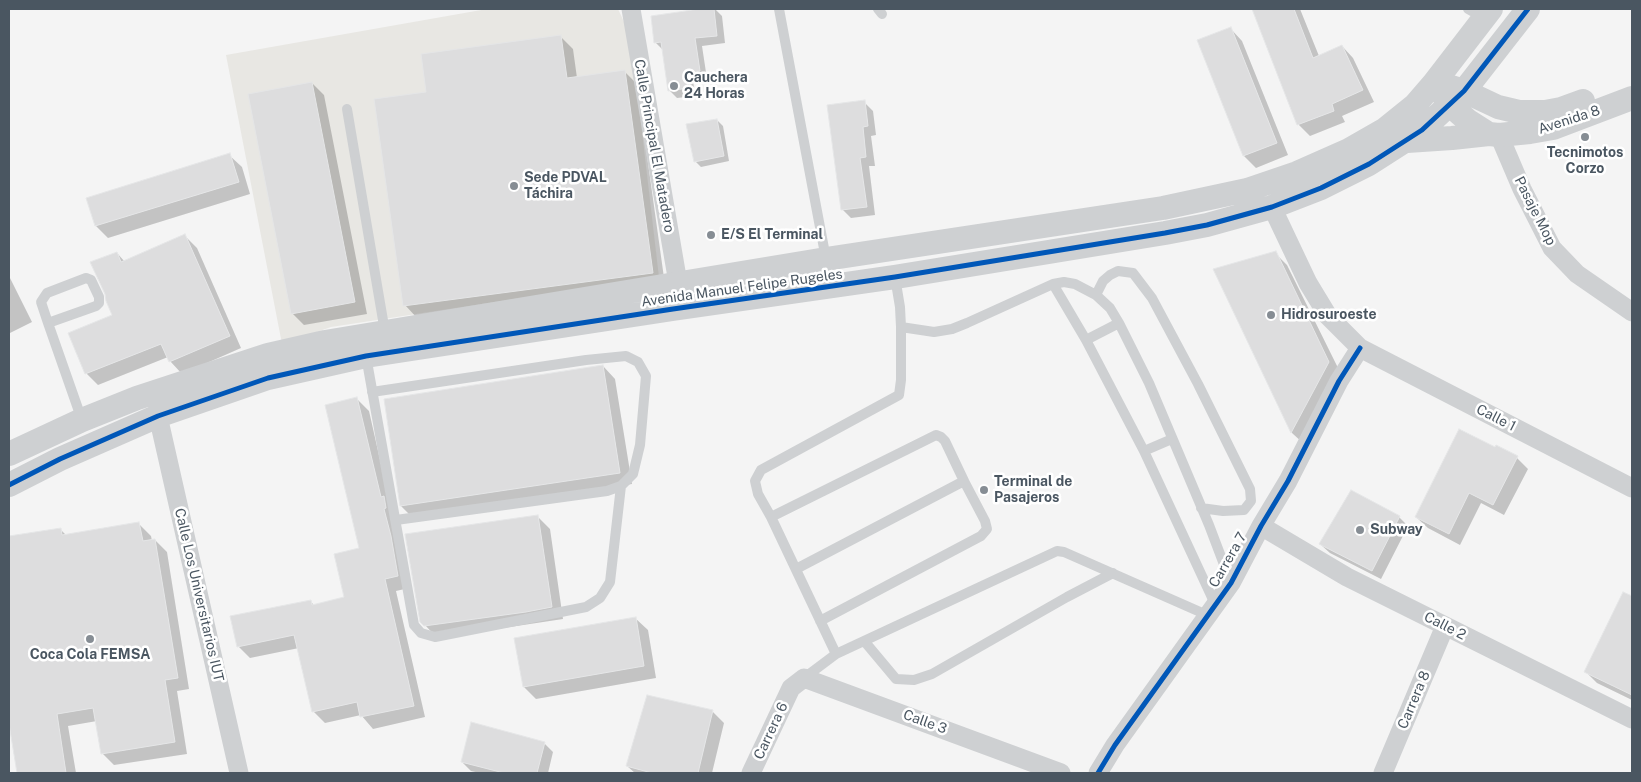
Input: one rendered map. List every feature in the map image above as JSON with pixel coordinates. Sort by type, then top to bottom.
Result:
[{"type":"street","name":"Calle Principal El Matadero","points":[[630,9],[678,283]]},
{"type":"street","name":"Avenida Manuel Felipe Rugeles","points":[[9,485],[60,459],[158,416],[268,378],[366,356],[895,277],[1199,226],[1272,207],[1321,188],[1369,164],[1422,130],[1457,98],[1528,9]]},
{"type":"street","name":"Avenida Manuel Felipe Rugeles","points":[[9,454],[82,420],[137,398],[268,355],[325,342],[826,259],[1163,208],[1247,190],[1297,173],[1349,150],[1384,130],[1400,118],[1415,105],[1434,83],[1481,12]]},
{"type":"street","name":"Avenida 8","points":[[1434,83],[1457,98],[1519,112],[1545,112],[1562,109],[1632,81]]},
{"type":"street","name":"Avenida 8","points":[[1457,98],[1467,120],[1494,134],[1530,132],[1553,128],[1632,98]]},
{"type":"street","points":[[1407,141],[1494,134]]},
{"type":"street","name":"Pasaje Mop","points":[[1494,134],[1552,248],[1577,274],[1632,312]]},
{"type":"street","name":"Calle 1","points":[[1272,207],[1308,283],[1328,316],[1360,348],[1632,488]]},
{"type":"street","name":"Carrera 7","points":[[1098,773],[1231,583],[1317,427],[1339,381],[1360,348]]},
{"type":"street","name":"Calle Los Universitarios IUT","points":[[158,416],[239,773]]},
{"type":"street","name":"Calle 2","points":[[1261,526],[1347,577],[1632,719]]},
{"type":"street","name":"Carrera 8","points":[[1383,773],[1445,626]]},
{"type":"street","name":"Carrera 6","points":[[750,773],[797,683]]},
{"type":"street","name":"Calle 3","points":[[797,683],[1061,773]]},
{"type":"lane","points":[[779,9],[826,259]]},
{"type":"lane","points":[[347,109],[385,333]]},
{"type":"lane","points":[[1096,295],[1110,274],[1118,271],[1133,273],[1152,298],[1203,392],[1250,489],[1251,501],[1244,510],[1224,511],[1202,508]]},
{"type":"lane","points":[[836,654],[771,517],[758,494],[755,482],[761,470],[899,395],[901,380],[901,327],[895,277]]},
{"type":"lane","points":[[48,323],[96,306],[99,303],[99,298],[91,280],[86,278],[46,294],[41,302],[48,323],[82,420]]},
{"type":"lane","points":[[901,327],[934,332],[952,329],[967,324],[1053,284],[1064,282],[1075,284],[1096,295],[1110,308],[1119,322],[1149,383],[1202,508],[1231,583]]},
{"type":"lane","points":[[1053,284],[1086,340],[1144,451],[1211,610]]},
{"type":"lane","points":[[1086,340],[1119,322]]},
{"type":"lane","points":[[366,356],[414,626],[421,633],[435,637],[586,607],[600,598],[610,582],[622,486]]},
{"type":"lane","points":[[372,392],[586,360],[626,356],[638,362],[646,376],[640,445],[633,474],[622,486],[607,491],[396,520]]},
{"type":"lane","points":[[771,517],[936,435],[942,437],[945,442],[986,521],[987,529],[981,536],[820,621]]},
{"type":"lane","points":[[1144,451],[1172,439]]},
{"type":"lane","points":[[796,569],[964,481]]},
{"type":"lane","points":[[797,683],[836,654],[1057,551],[1064,552],[1113,573],[1211,610]]},
{"type":"lane","points":[[865,642],[896,679],[914,680],[932,674],[1113,573]]},
{"type":"shaded area","points":[[487,9],[618,9],[631,37],[659,277],[331,327],[282,344],[226,55]]},
{"type":"building","points":[[699,9],[714,9],[717,36],[695,38],[700,71],[686,72],[688,88],[668,91],[661,42],[654,43],[651,16]]},
{"type":"building","points":[[1252,9],[1294,9],[1313,58],[1342,45],[1363,90],[1332,104],[1334,111],[1297,125]]},
{"type":"building","points":[[1231,27],[1277,143],[1243,156],[1197,40]]},
{"type":"building","name":"Sede PDVAL Táchira","points":[[561,35],[567,78],[625,70],[653,273],[403,306],[374,99],[426,92],[421,54]]},
{"type":"building","points":[[312,82],[355,302],[291,314],[248,94]]},
{"type":"building","points":[[865,100],[868,126],[863,127],[866,157],[860,158],[867,207],[841,210],[827,105]]},
{"type":"building","points":[[717,119],[724,156],[694,162],[686,124]]},
{"type":"building","points":[[230,153],[239,182],[95,226],[86,198]]},
{"type":"building","points":[[185,234],[230,336],[169,362],[161,344],[85,374],[68,333],[112,315],[105,294],[90,262],[117,252],[121,262]]},
{"type":"building","name":"Hidrosuroeste","points":[[1276,251],[1329,362],[1291,433],[1213,269]]},
{"type":"building","points":[[603,365],[620,473],[400,506],[384,399]]},
{"type":"building","points":[[357,397],[381,497],[384,496],[386,508],[384,509],[398,576],[385,579],[414,706],[360,717],[357,702],[312,712],[294,635],[237,647],[230,616],[311,600],[312,605],[344,597],[334,554],[359,548],[325,405]]},
{"type":"building","points":[[1459,429],[1518,456],[1493,505],[1469,493],[1449,534],[1415,517]]},
{"type":"building","name":"Subway","points":[[1351,490],[1400,516],[1372,571],[1319,544]]},
{"type":"building","points":[[538,515],[552,607],[424,626],[420,622],[405,534]]},
{"type":"building","name":"Coca Cola FEMSA","points":[[139,522],[143,541],[155,539],[178,678],[165,680],[175,742],[101,754],[93,708],[57,714],[66,773],[17,773],[9,724],[9,536],[61,528],[62,535]]},
{"type":"building","points":[[1623,592],[1632,596],[1632,695],[1584,672]]},
{"type":"building","points":[[636,617],[644,666],[523,687],[514,638]]},
{"type":"building","points":[[647,695],[713,710],[698,773],[652,773],[626,766]]},
{"type":"building","points":[[471,722],[545,742],[537,773],[504,773],[461,762]]},
{"type":"cycle path","points":[[9,485],[60,459],[158,416],[268,378],[366,356],[895,277],[1165,233],[1207,225],[1272,207],[1321,188],[1369,164],[1422,130],[1464,91],[1528,9]]},
{"type":"cycle path","points":[[1098,773],[1115,745],[1231,583],[1261,526],[1288,481],[1339,381],[1360,348]]},
{"type":"place","name":"Cauchera 24 Horas","points":[[674,86]]},
{"type":"place","name":"Tecnimotos Corzo","points":[[1585,137]]},
{"type":"place","name":"Sede PDVAL Táchira","points":[[514,186]]},
{"type":"place","name":"E/S El Terminal","points":[[711,235]]},
{"type":"place","name":"Hidrosuroeste","points":[[1271,315]]},
{"type":"place","name":"Terminal de Pasajeros","points":[[984,490]]},
{"type":"place","name":"Subway","points":[[1360,530]]},
{"type":"place","name":"Coca Cola FEMSA","points":[[90,639]]}]
